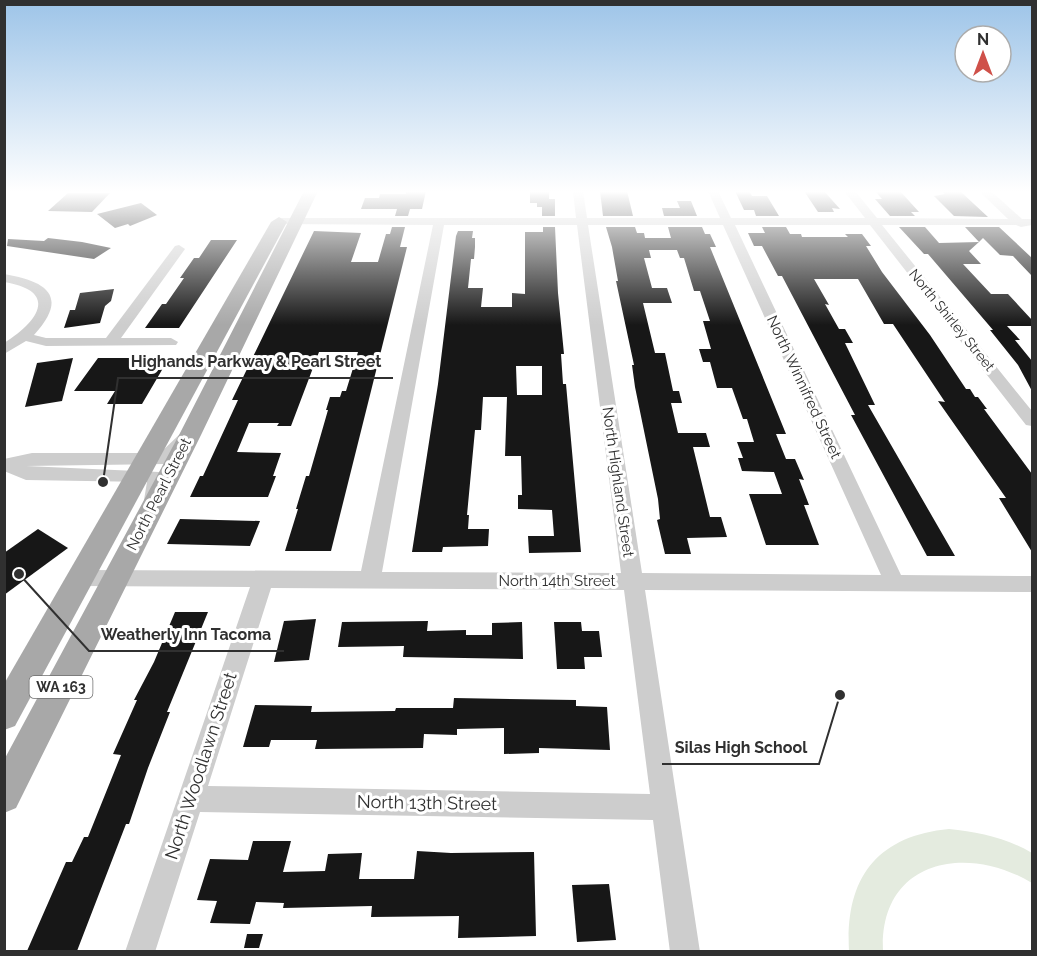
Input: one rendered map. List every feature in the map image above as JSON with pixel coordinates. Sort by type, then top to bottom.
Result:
[{"type":"main road","name":"North Pearl Street","points":[[4,715],[141,468],[279,236]]},
{"type":"main road","name":"North Pearl Street","points":[[4,796],[190,435],[281,236]]},
{"type":"street","points":[[370,580],[436,236]]},
{"type":"street","name":"North Highland Street","points":[[583,236],[685,951]]},
{"type":"street","name":"North Winnifred Street","points":[[733,236],[896,583]]},
{"type":"street","name":"North Shirley Street","points":[[885,236],[1032,421]]},
{"type":"street","points":[[110,342],[179,249]]},
{"type":"street","points":[[4,278],[32,283],[43,294],[47,304],[46,310],[26,337],[4,350]]},
{"type":"street","points":[[26,337],[46,342],[171,342]]},
{"type":"street","points":[[6,465],[26,474],[141,468],[165,458],[190,435]]},
{"type":"street","points":[[141,468],[157,479],[150,510]]},
{"type":"street","name":"North 14th Street","points":[[81,578],[1032,584]]},
{"type":"street","name":"North Woodlawn Street","points":[[140,951],[263,580]]},
{"type":"street","name":"North 13th Street","points":[[190,799],[664,807]]},
{"type":"shaded area","points":[[949,829],[992,836],[1032,853],[1032,883],[1006,871],[980,864],[955,863],[931,868],[911,879],[895,896],[886,920],[883,951],[849,951],[849,925],[853,903],[860,883],[870,866],[884,852],[902,841],[924,833]]},
{"type":"building","points":[[312,236],[360,236],[351,262],[378,262],[386,236],[403,236],[400,247],[407,247],[331,551],[285,551],[306,476],[309,476],[330,397],[340,397],[342,391],[346,391],[358,352],[319,352],[291,426],[277,426],[279,423],[249,423],[237,452],[281,453],[268,497],[190,497],[200,476],[203,476],[238,400],[232,400]]},
{"type":"building","points":[[456,236],[472,236],[472,238],[475,238],[474,259],[471,259],[468,288],[483,288],[481,307],[512,307],[512,293],[525,294],[525,236],[555,236],[564,354],[561,354],[563,384],[566,384],[581,552],[529,553],[528,536],[554,536],[552,510],[518,509],[518,495],[522,495],[521,456],[505,456],[507,397],[483,397],[481,430],[475,430],[467,515],[469,515],[468,529],[489,529],[488,546],[443,547],[442,552],[412,552],[438,384]],"holes":[[[516,366],[542,366],[542,395],[517,395]]]},
{"type":"building","points":[[609,236],[671,238],[670,236],[711,236],[716,247],[710,247],[786,434],[776,434],[786,459],[795,459],[804,480],[799,479],[809,505],[804,505],[819,545],[766,545],[749,494],[782,494],[774,472],[742,471],[738,458],[743,458],[737,442],[754,442],[747,419],[743,419],[732,388],[717,388],[710,362],[703,362],[699,349],[711,349],[703,321],[710,321],[700,291],[694,291],[684,258],[680,258],[677,250],[649,250],[651,258],[644,258],[652,288],[667,288],[672,303],[643,303],[655,353],[665,353],[673,391],[679,391],[682,403],[671,403],[678,433],[706,433],[710,447],[693,447],[710,517],[721,517],[727,537],[687,538],[691,554],[665,554],[657,520],[660,519],[658,499],[635,387],[632,365],[634,365],[616,281],[618,281]]},
{"type":"building","points":[[749,236],[863,236],[871,246],[866,246],[882,272],[930,335],[966,389],[970,389],[987,409],[984,409],[1032,474],[1032,552],[999,498],[1006,498],[938,401],[945,402],[893,324],[884,324],[858,279],[814,279],[839,329],[845,329],[853,343],[845,343],[875,405],[868,405],[955,556],[927,556],[851,415],[855,415],[782,276],[778,276],[762,246],[754,246]]},
{"type":"building","points":[[907,236],[933,236],[939,243],[979,242],[969,251],[981,264],[963,264],[991,294],[1008,294],[1032,320],[1032,326],[1007,326],[1020,340],[1015,340],[1032,361],[1032,391],[1018,365],[990,330],[993,330],[928,254],[924,254]]},
{"type":"building","points":[[973,236],[1008,236],[1032,258],[1032,276],[1013,256],[1000,255],[983,238],[979,242]]},
{"type":"building","points":[[48,238],[111,248],[94,259],[7,246],[8,239],[44,241]]},
{"type":"building","points":[[211,240],[237,240],[179,328],[145,328],[162,304],[166,304],[184,278],[180,278],[194,258],[199,258]]},
{"type":"building","points":[[114,289],[111,301],[105,306],[100,323],[64,328],[70,310],[75,310],[80,293]]},
{"type":"building","points":[[73,358],[62,401],[25,407],[37,363]]},
{"type":"building","points":[[98,358],[169,358],[142,404],[107,404],[115,391],[74,391]]},
{"type":"building","points":[[180,519],[260,521],[250,546],[167,544]]},
{"type":"building","points":[[38,529],[68,548],[4,595],[4,553]]},
{"type":"building","points":[[175,612],[208,612],[167,712],[170,712],[129,824],[126,824],[77,951],[27,951],[66,862],[72,862],[84,837],[88,837],[121,755],[113,754],[137,700],[134,700],[154,662]]},
{"type":"building","points":[[316,619],[309,660],[274,662],[284,621]]},
{"type":"building","points":[[428,621],[427,631],[466,630],[466,635],[492,635],[492,623],[522,622],[523,659],[403,657],[404,646],[338,647],[342,622]]},
{"type":"building","points":[[554,622],[581,622],[582,631],[599,631],[602,657],[584,657],[585,669],[557,669]]},
{"type":"building","points":[[454,698],[576,700],[576,706],[607,707],[610,750],[539,748],[539,753],[504,754],[504,728],[457,729],[457,735],[424,734],[423,748],[315,749],[317,740],[271,740],[269,747],[243,747],[255,705],[312,706],[311,712],[395,711],[396,708],[453,708]]},
{"type":"building","points":[[253,841],[291,841],[283,872],[325,871],[328,854],[362,853],[359,879],[414,879],[417,851],[534,852],[536,936],[458,938],[459,916],[371,917],[372,906],[283,908],[284,903],[256,902],[250,924],[210,923],[217,901],[197,900],[210,859],[248,860]]},
{"type":"building","points":[[609,884],[616,940],[577,942],[572,885]]},
{"type":"building","points":[[247,934],[263,934],[259,948],[244,948]]},
{"type":"place","name":"Highands Parkway & Pearl Street","points":[[103,482]]},
{"type":"place","name":"Weatherly Inn Tacoma","points":[[19,574]]},
{"type":"place","name":"Silas High School","points":[[840,695]]}]
